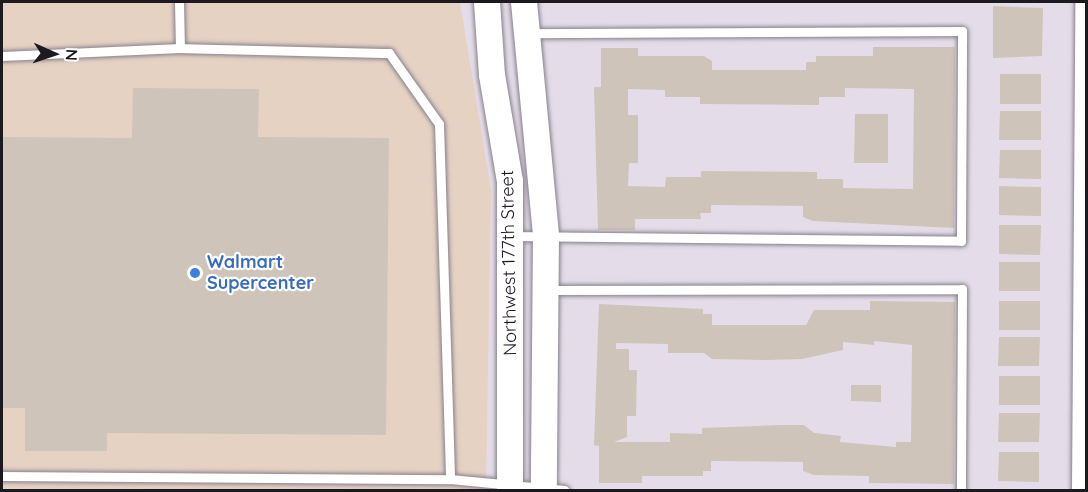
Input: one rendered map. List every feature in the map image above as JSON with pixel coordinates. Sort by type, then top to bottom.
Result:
[{"type":"street","name":"Northwest 177th Street","points":[[487,2],[492,75],[510,181],[512,236],[510,487]]},
{"type":"street","name":"Northwest 177th Street","points":[[524,2],[525,33],[546,236],[551,490]]},
{"type":"street","points":[[1081,490],[1084,2]]},
{"type":"lane","points":[[179,2],[180,48]]},
{"type":"lane","points":[[512,236],[961,241],[962,31],[525,33]]},
{"type":"lane","points":[[2,56],[180,48],[389,53],[439,124],[450,479]]},
{"type":"lane","points":[[546,290],[962,289],[961,490]]},
{"type":"lane","points":[[2,476],[450,479],[551,490]]},
{"type":"shaded area","points":[[2,2],[460,2],[491,190],[486,490],[2,490]]},
{"type":"building","points":[[993,6],[1043,8],[1042,56],[993,58]]},
{"type":"building","points":[[873,47],[955,47],[954,228],[813,221],[803,217],[803,206],[711,205],[711,213],[700,213],[701,219],[635,219],[635,230],[598,230],[594,87],[601,87],[601,48],[638,48],[638,56],[704,56],[712,61],[712,70],[806,70],[806,62],[816,62],[816,56],[873,56]],"holes":[[[845,88],[914,89],[913,189],[843,188],[843,179],[817,179],[817,172],[701,171],[701,177],[666,177],[665,187],[628,186],[629,163],[638,163],[638,115],[628,115],[628,89],[665,90],[665,97],[700,97],[700,104],[819,105],[819,97],[845,97]]]},
{"type":"building","points":[[1000,74],[1041,74],[1041,104],[1000,104]]},
{"type":"building","name":"Walmart Supercenter","points":[[133,88],[259,89],[258,137],[389,138],[386,435],[107,433],[107,451],[25,451],[25,408],[2,408],[2,137],[132,138]]},
{"type":"building","points":[[1000,111],[1041,111],[1041,140],[999,140]]},
{"type":"building","points":[[855,114],[888,114],[888,163],[854,163]]},
{"type":"building","points":[[1000,150],[1041,150],[1041,179],[999,178]]},
{"type":"building","points":[[999,186],[1041,187],[1041,216],[999,215]]},
{"type":"building","points":[[999,225],[1041,225],[1040,255],[999,254]]},
{"type":"building","points":[[999,262],[1040,262],[1040,291],[999,291]]},
{"type":"building","points":[[870,301],[955,302],[954,484],[869,483],[869,476],[814,475],[803,471],[803,462],[711,461],[711,471],[703,471],[703,476],[642,476],[642,483],[599,483],[599,446],[594,445],[599,304],[703,309],[703,314],[712,314],[712,325],[806,325],[814,310],[870,310]],"holes":[[[874,341],[912,345],[911,442],[896,442],[896,447],[840,442],[841,436],[814,433],[804,425],[702,428],[702,434],[670,433],[670,442],[614,442],[627,437],[627,416],[636,416],[637,370],[629,370],[629,349],[616,349],[616,343],[668,344],[668,353],[704,353],[712,359],[768,360],[802,359],[843,350],[843,342],[874,345]]]},
{"type":"building","points":[[999,301],[1040,301],[1040,330],[999,330]]},
{"type":"building","points":[[999,337],[1040,337],[1039,366],[998,366]]},
{"type":"building","points":[[999,376],[1040,376],[1040,405],[999,405]]},
{"type":"building","points":[[851,385],[881,385],[881,402],[851,401]]},
{"type":"building","points":[[999,413],[1040,413],[1039,442],[998,442]]},
{"type":"building","points":[[999,452],[1039,452],[1039,482],[998,481]]},
{"type":"place","name":"Walmart Supercenter","points":[[195,273]]}]
